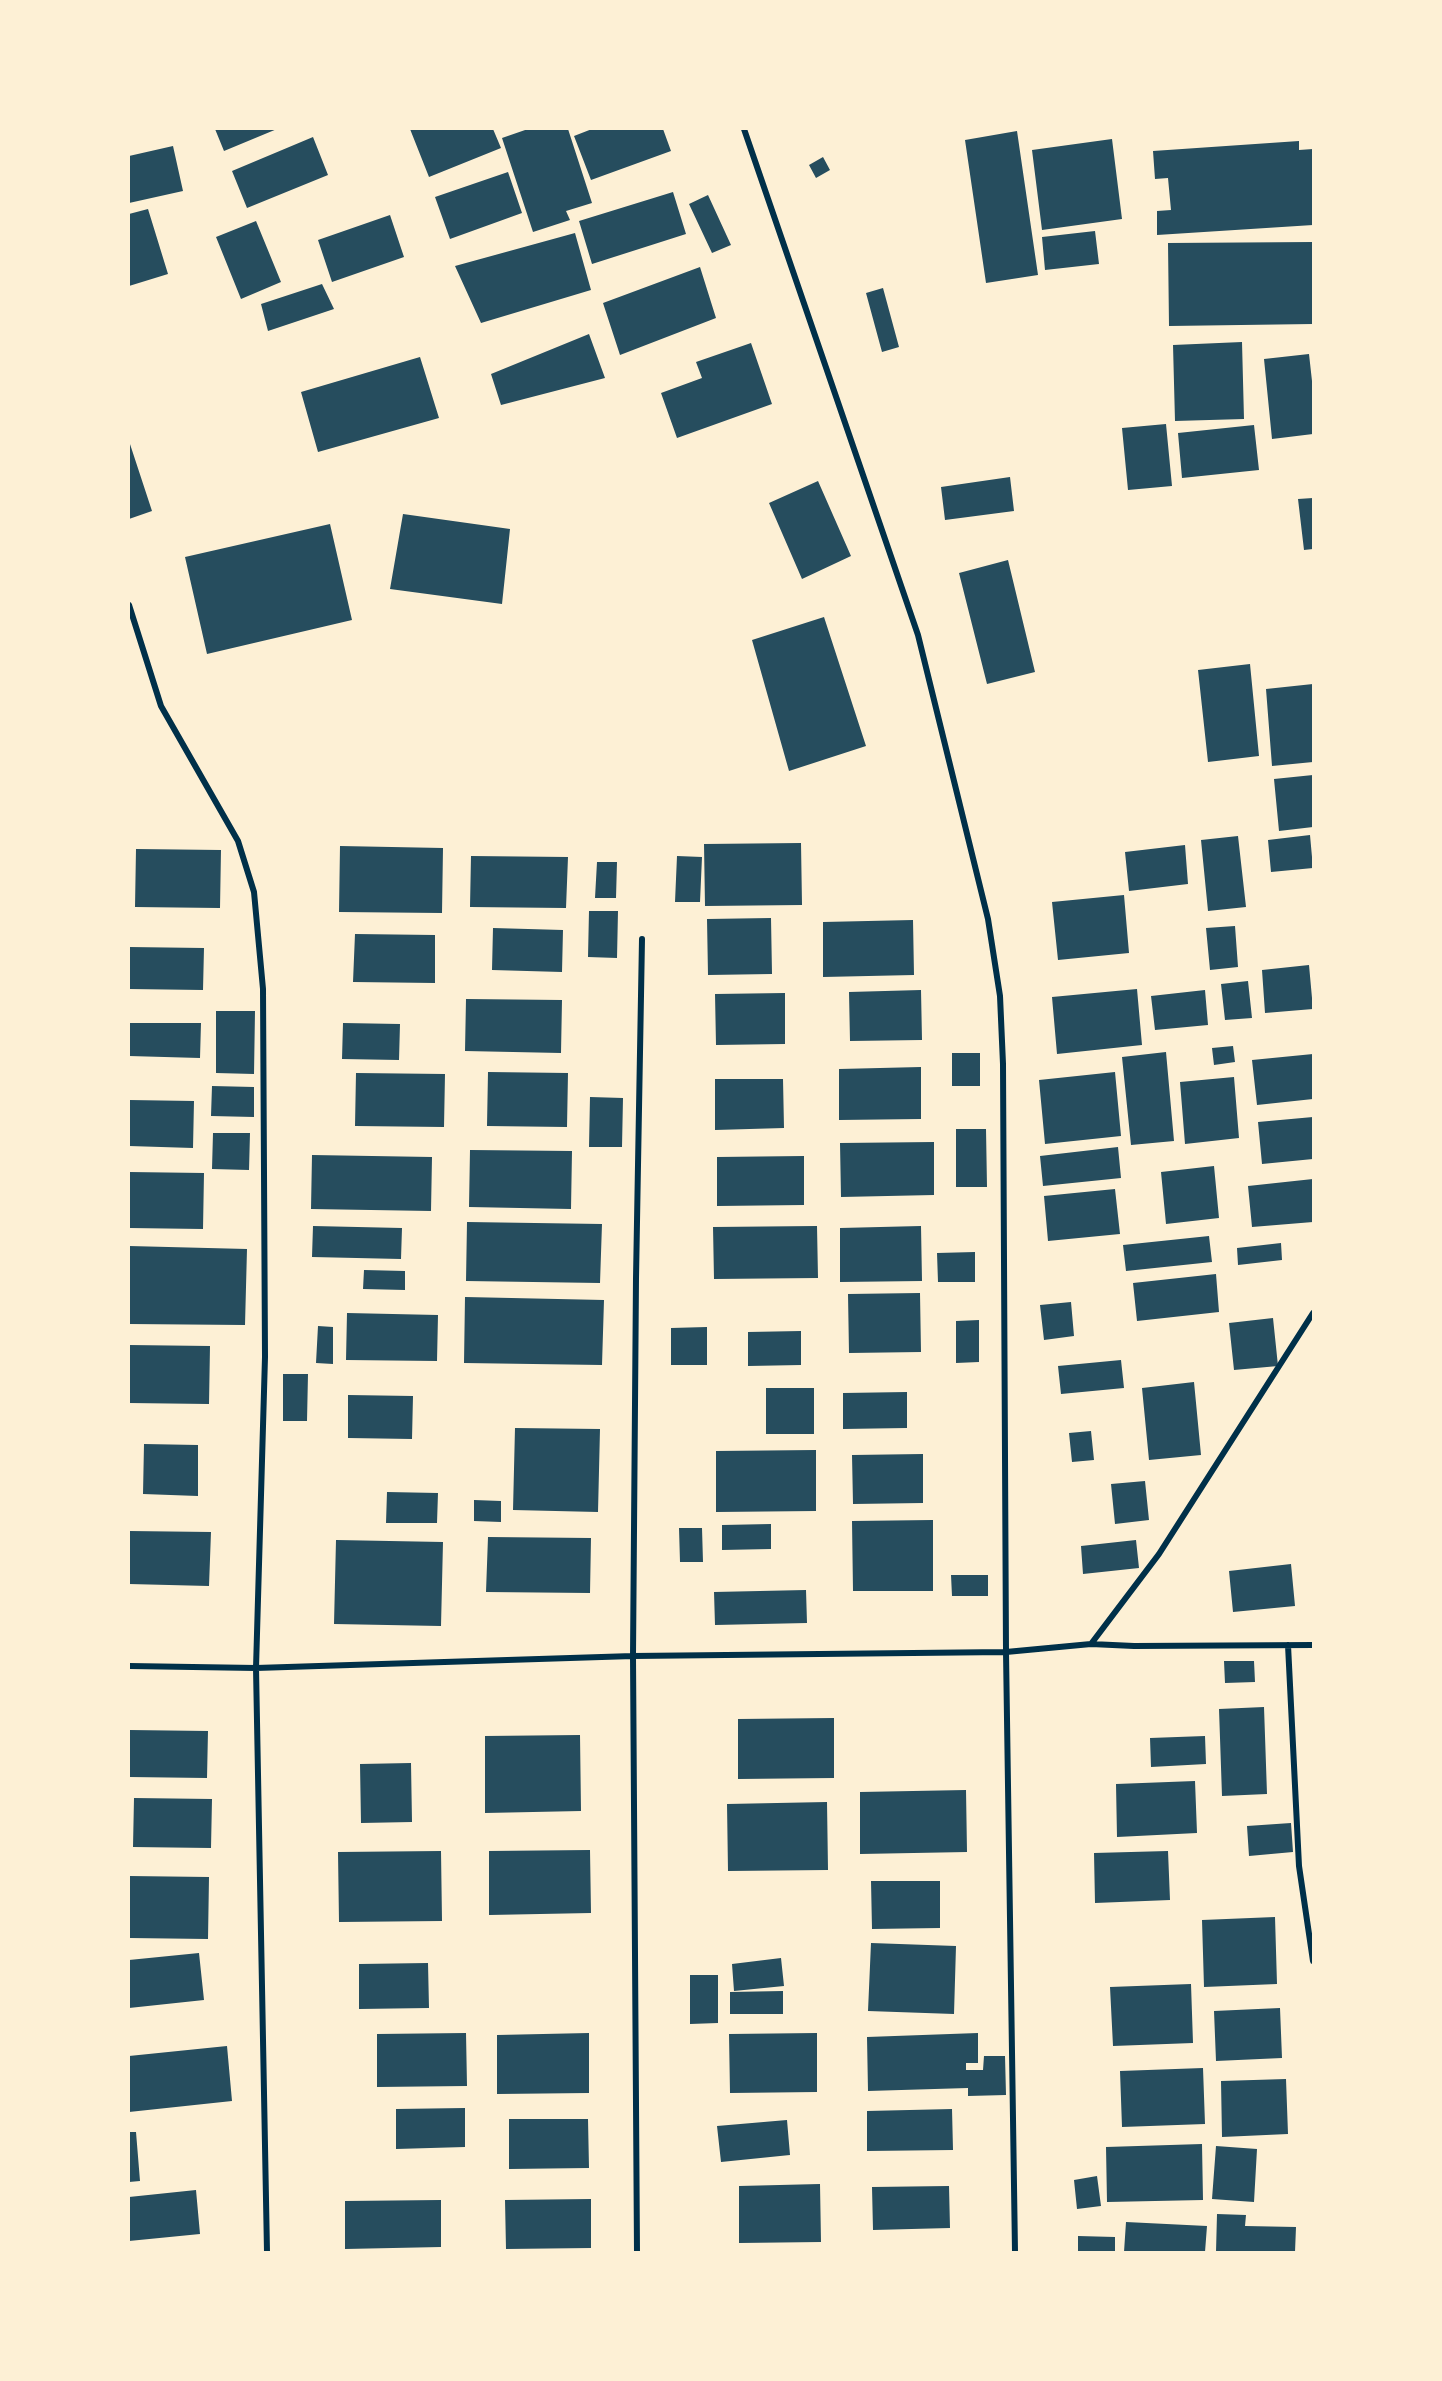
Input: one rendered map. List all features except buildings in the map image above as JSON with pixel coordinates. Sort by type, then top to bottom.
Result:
[{"type":"street","points":[[744,129],[918,635],[988,919],[1000,996],[1003,1064],[1009,1936],[1016,2200],[1015,2252]]},
{"type":"street","points":[[129,606],[161,706],[238,841],[254,892],[263,989],[265,1333],[256,1668],[267,2252]]},
{"type":"street","points":[[637,2252],[633,1656],[636,1266],[642,939]]},
{"type":"street","points":[[1090,1644],[1159,1554],[1313,1313]]},
{"type":"street","points":[[129,1666],[256,1668],[633,1656],[1006,1652],[1090,1644],[1134,1646],[1313,1645]]},
{"type":"street","points":[[1288,1645],[1299,1866],[1313,1961]]}]
